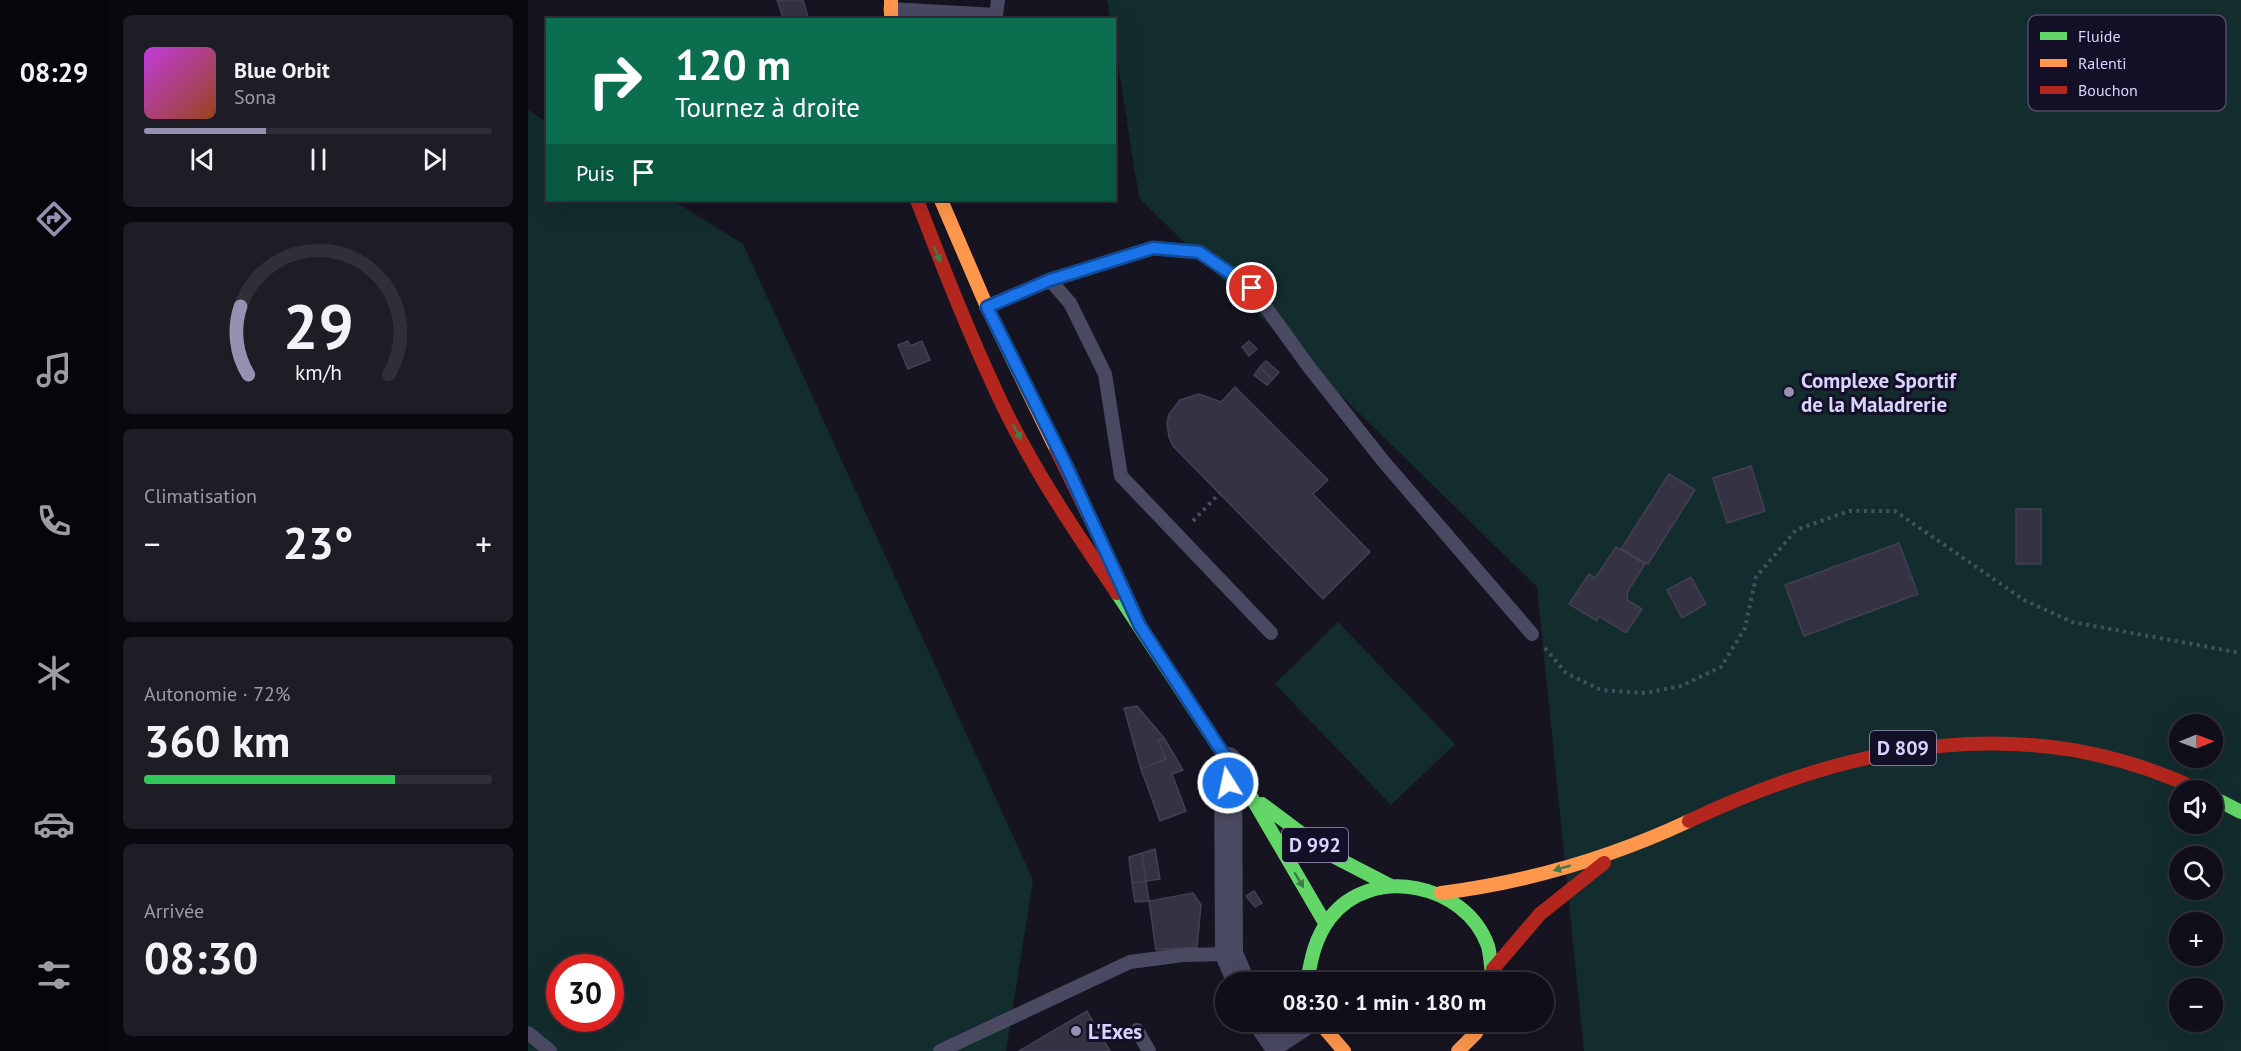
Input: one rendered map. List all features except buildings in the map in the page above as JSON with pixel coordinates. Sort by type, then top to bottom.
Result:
[{"type":"main road","name":"D 992","points":[[917,201],[963,318],[1004,408],[1061,511],[1140,626],[1249,793],[1325,923]]},
{"type":"main road","name":"D 992","points":[[941,201],[987,307],[1066,465],[1140,626]]},
{"type":"main road","name":"D 809","points":[[1441,893],[1500,886],[1618,852],[1730,802],[1809,772],[1874,753],[1942,742],[2006,742],[2068,749],[2137,766],[2173,780]]},
{"type":"main road","name":"D 992","points":[[1249,793],[1291,828],[1329,854],[1389,885]]},
{"type":"main road","points":[[2223,803],[2241,812]]},
{"type":"main road","name":"D 809","points":[[1496,972],[1540,914],[1618,852]]},
{"type":"main road","points":[[1308,972],[1311,952],[1325,923],[1342,905],[1364,891],[1389,885],[1415,886],[1441,893],[1467,912],[1485,939],[1492,972]]},
{"type":"main road","points":[[1327,1032],[1341,1050]]},
{"type":"street","points":[[1228,761],[1229,954],[1237,972]]},
{"type":"lane","points":[[891,9],[996,15],[998,0]]},
{"type":"lane","points":[[963,318],[1050,280],[1153,248],[1199,252],[1252,288],[1309,367],[1384,462],[1532,634]]},
{"type":"lane","points":[[1050,280],[1070,303],[1105,374],[1121,476],[1272,633]]},
{"type":"lane","points":[[940,1051],[1130,962],[1183,955],[1229,954]]},
{"type":"lane","points":[[1137,1030],[1149,1051]]},
{"type":"lane","points":[[528,1033],[550,1051]]},
{"type":"path","points":[[1191,523],[1220,493]]},
{"type":"path","points":[[1532,634],[1566,673],[1601,690],[1645,693],[1681,686],[1721,667],[1745,628],[1756,577],[1796,530],[1849,511],[1895,511],[2024,600],[2072,622],[2241,653]]},
{"type":"green space","name":"Complexe Sportif de la Maladrerie","points":[[1107,0],[2241,0],[2241,1051],[1584,1051],[1537,587],[1139,198],[1116,52],[1116,18],[1110,18]]},
{"type":"green space","points":[[528,110],[546,121],[546,201],[674,201],[743,244],[1033,880],[1006,1051],[528,1051]]},
{"type":"green space","points":[[1338,622],[1455,744],[1391,805],[1275,684]]},
{"type":"traffic: fast","points":[[1117,593],[1249,793],[1325,923]]},
{"type":"traffic: fast","points":[[2223,803],[2241,812]]},
{"type":"traffic: fast","points":[[1262,804],[1329,854],[1389,885]]},
{"type":"traffic: fast","points":[[1309,972],[1317,941],[1330,918],[1348,901],[1369,891],[1392,887],[1416,888],[1439,895],[1460,907],[1477,924],[1488,946],[1492,972]]},
{"type":"traffic: slow","points":[[891,0],[891,18]]},
{"type":"traffic: slow","points":[[941,201],[987,307],[1056,449]]},
{"type":"traffic: slow","points":[[1441,893],[1505,882],[1568,867],[1629,846],[1689,821]]},
{"type":"traffic: slow","points":[[1328,1032],[1344,1051]]},
{"type":"traffic: slow","points":[[1458,1051],[1477,1032]]},
{"type":"traffic: jam","points":[[917,201],[969,330],[1015,431],[1057,502],[1117,593]]},
{"type":"traffic: jam","points":[[1056,449],[1102,543]]},
{"type":"traffic: jam","points":[[1689,821],[1751,794],[1814,772],[1878,756],[1942,746],[2006,744],[2070,750],[2135,765],[2173,780]]},
{"type":"traffic: jam","points":[[1493,969],[1540,914],[1604,863]]},
{"type":"place","name":"Complexe Sportif de la Maladrerie","points":[[1789,392]]},
{"type":"place","name":"L'Exes","points":[[1076,1031]]},
{"type":"route","points":[[1228,783],[1228,761],[1140,626],[1066,465],[987,307],[1050,280],[1153,248],[1199,252],[1252,288]]}]
